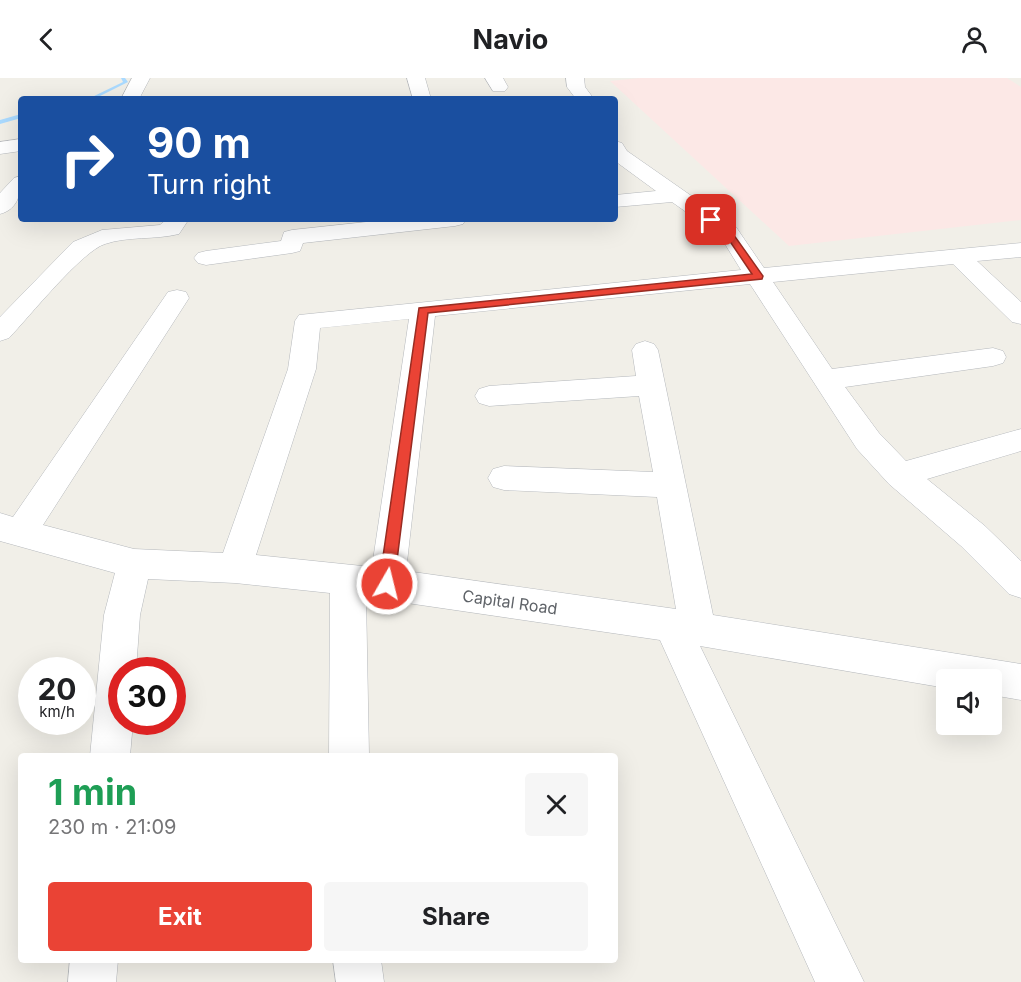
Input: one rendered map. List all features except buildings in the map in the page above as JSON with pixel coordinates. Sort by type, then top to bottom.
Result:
[{"type":"street","points":[[132,96],[141,78]]},
{"type":"street","points":[[416,78],[421,96]]},
{"type":"street","points":[[575,78],[576,87],[583,96]]},
{"type":"street","points":[[0,148],[18,145]]},
{"type":"street","points":[[618,153],[728,232],[825,381],[868,441],[900,475],[973,536],[1021,583]]},
{"type":"street","points":[[0,207],[18,186]]},
{"type":"street","points":[[618,201],[676,195]]},
{"type":"street","points":[[0,332],[90,240],[103,236],[161,232],[171,229],[176,222]]},
{"type":"street","points":[[206,258],[292,246],[292,237],[428,222]]},
{"type":"street","points":[[235,568],[302,369],[308,321],[960,258],[1021,250]]},
{"type":"street","points":[[960,258],[1021,316]]},
{"type":"street","points":[[10,530],[177,298]]},
{"type":"street","points":[[387,584],[423,310]]},
{"type":"street","points":[[645,350],[671,485],[684,628],[840,982]]},
{"type":"street","points":[[825,381],[993,357]]},
{"type":"street","points":[[489,396],[652,385]]},
{"type":"street","points":[[900,475],[1021,440]]},
{"type":"street","points":[[504,478],[671,485]]},
{"type":"street","name":"Capital Road","points":[[10,530],[134,564],[235,568],[387,584],[684,628],[1021,682]]},
{"type":"street","points":[[110,753],[122,615],[134,564]]},
{"type":"street","points":[[348,580],[349,753]]},
{"type":"street","points":[[92,982],[94,963]]},
{"type":"street","points":[[357,963],[360,982]]},
{"type":"shaded area","points":[[640,78],[1007,78],[1021,87],[1021,220],[789,246],[610,81]]},
{"type":"waterway","points":[[96,96],[126,82],[123,78]]},
{"type":"waterway","points":[[0,122],[18,117]]},
{"type":"route","points":[[387,584],[423,310],[758,276],[728,232],[711,220]]}]
